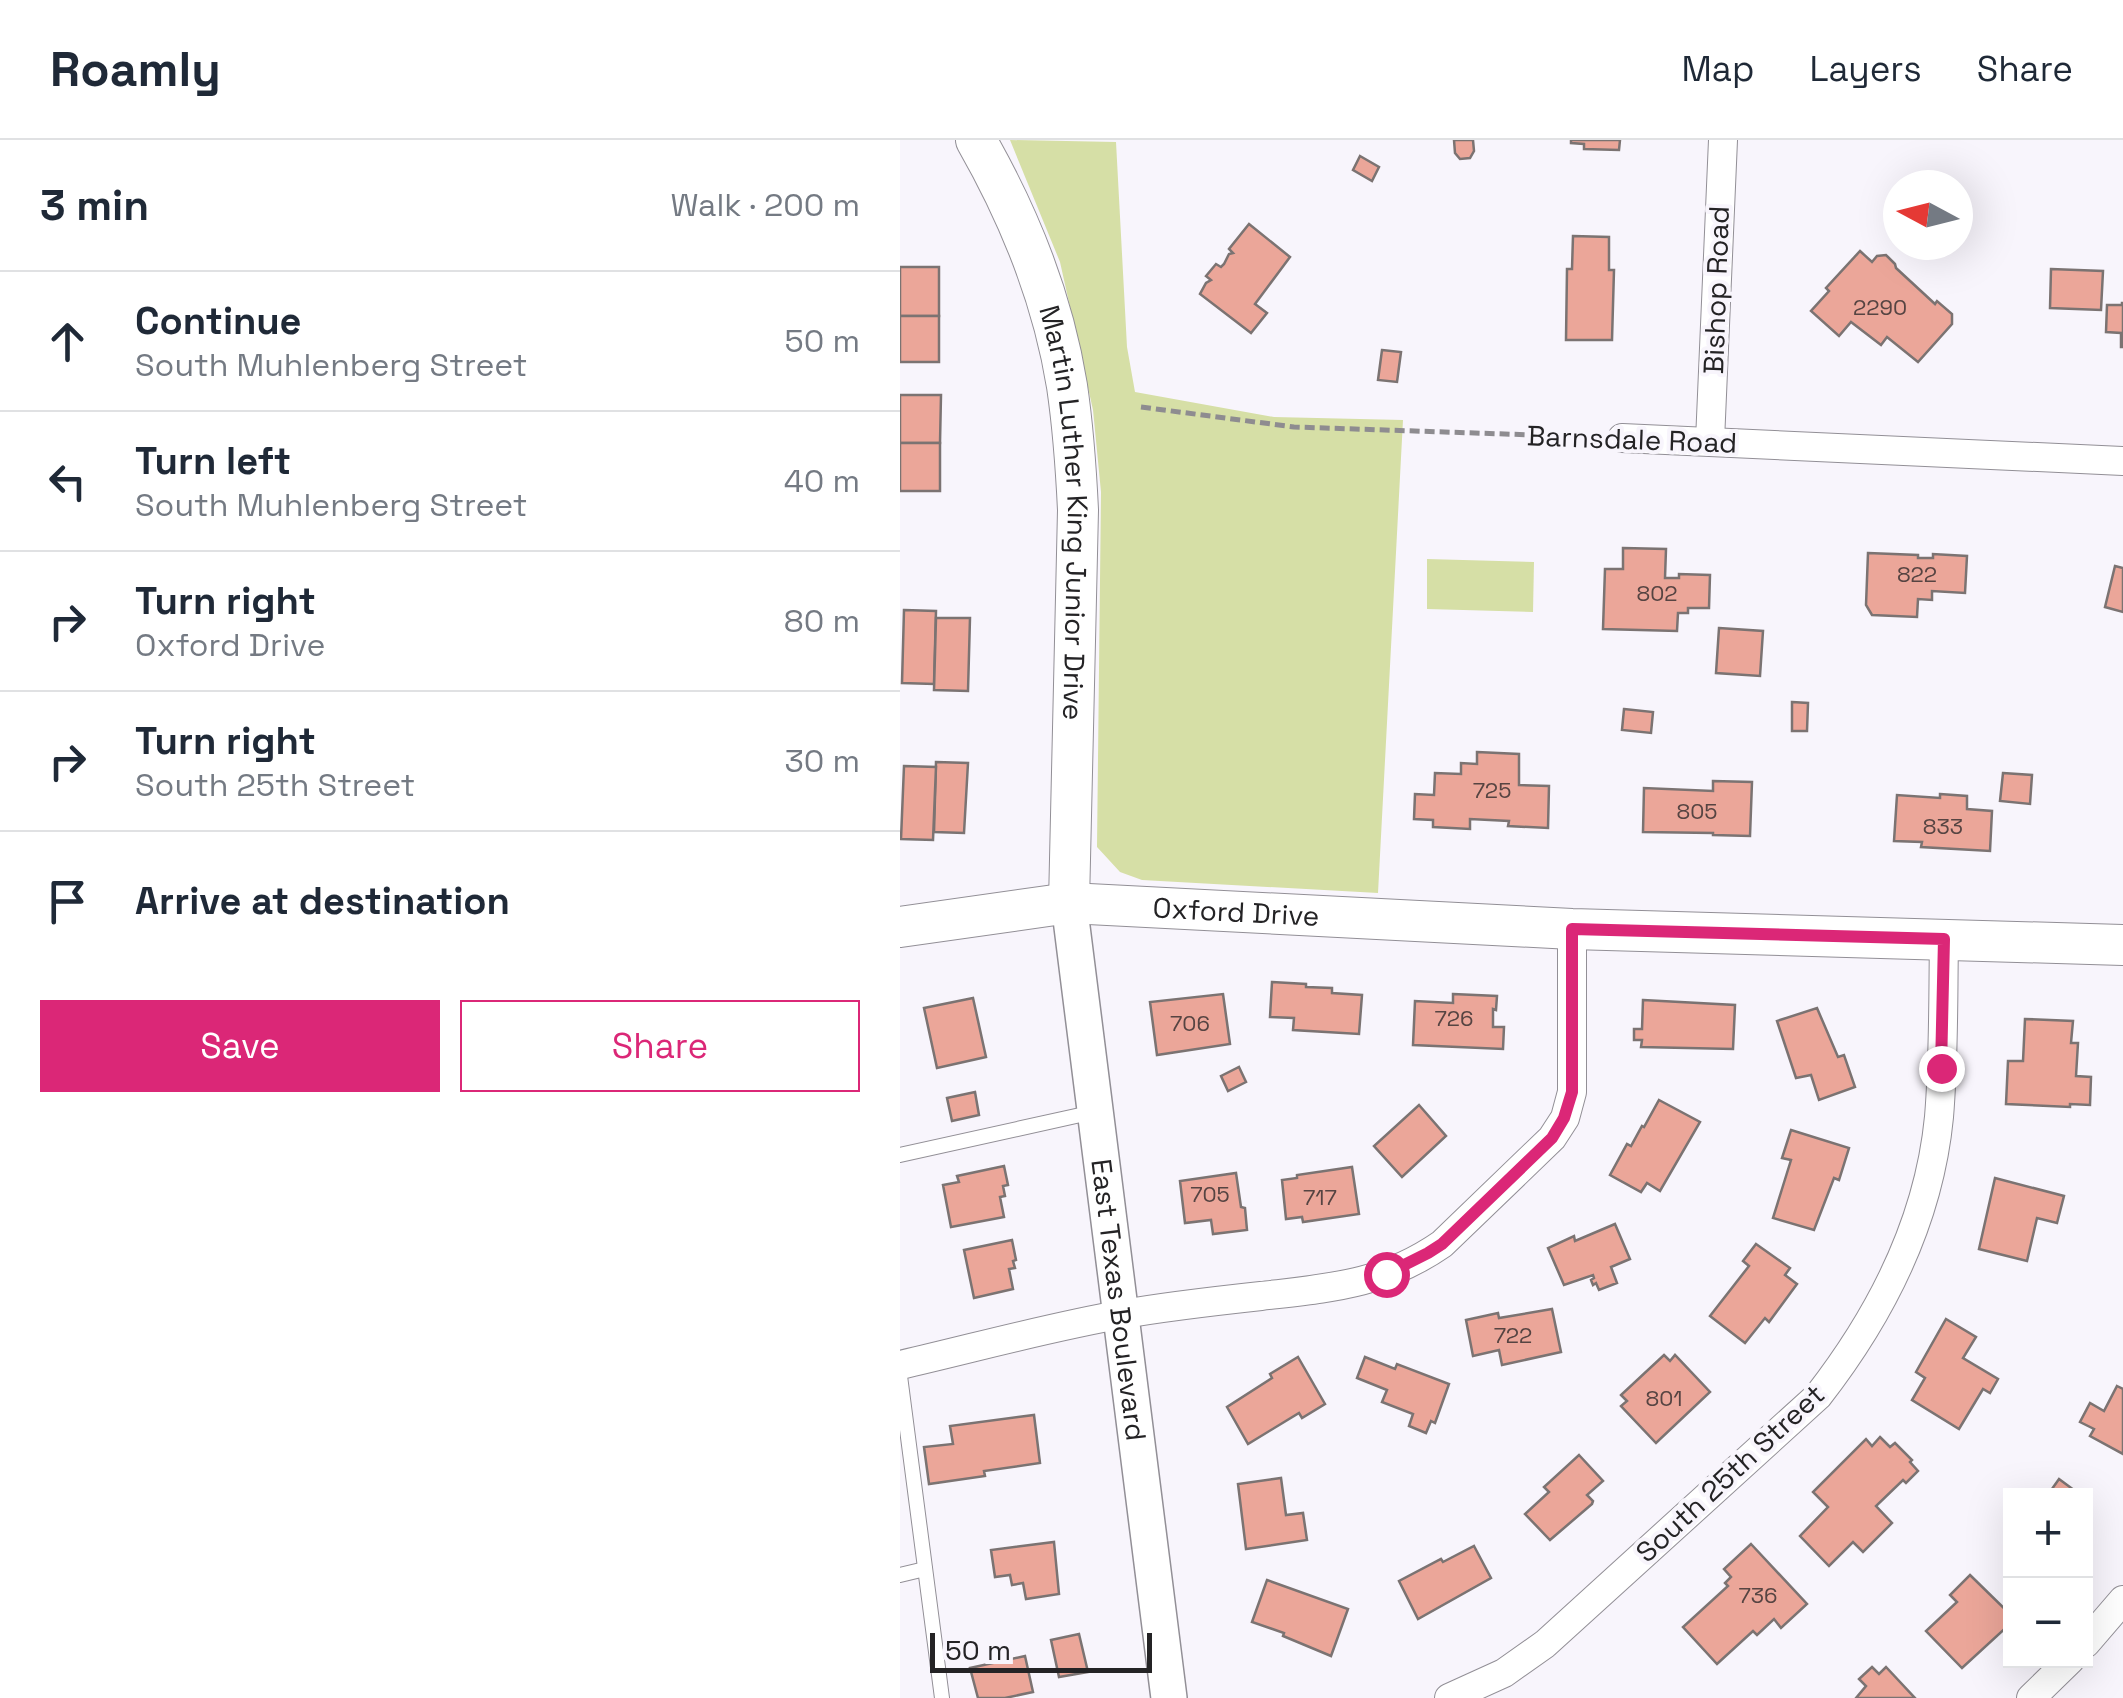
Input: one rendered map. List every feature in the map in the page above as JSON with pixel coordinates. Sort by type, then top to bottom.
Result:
[{"type":"main road","name":"Martin Luther King Junior Drive","points":[[976,140],[1002,185],[1032,254],[1056,334],[1074,445],[1078,510],[1069,903]]},
{"type":"main road","name":"Oxford Drive","points":[[900,927],[1069,903],[1572,929],[2123,945]]},
{"type":"street","name":"Bishop Road","points":[[1710,441],[1723,140]]},
{"type":"street","name":"Barnsdale Road","points":[[1622,438],[2123,461]]},
{"type":"street","name":"East Texas Boulevard","points":[[1069,903],[1169,1698]]},
{"type":"street","points":[[900,1365],[1120,1314],[1348,1286],[1386,1274],[1442,1244],[1552,1138],[1564,1118],[1572,1092],[1572,929]]},
{"type":"street","name":"South 25th Street","points":[[1449,1698],[1504,1673],[1546,1644],[1818,1396],[1849,1356],[1884,1298],[1912,1236],[1930,1170],[1940,1102],[1944,939]]},
{"type":"street","points":[[2093,1635],[2123,1600]]},
{"type":"street","points":[[2031,1698],[2062,1668]]},
{"type":"lane","points":[[900,1156],[1094,1112]]},
{"type":"lane","points":[[900,1376],[942,1698]]},
{"type":"lane","points":[[900,1575],[925,1570]]},
{"type":"path","name":"Barnsdale Road","points":[[1141,408],[1294,428],[1622,438]]},
{"type":"green space","points":[[1010,140],[1116,142],[1127,347],[1135,392],[1274,417],[1403,420],[1378,893],[1142,880],[1120,872],[1097,847],[1101,492],[1093,410],[1060,262]]},
{"type":"green space","points":[[1427,559],[1534,562],[1533,612],[1427,609]]},
{"type":"building","points":[[1454,140],[1473,140],[1470,158],[1460,159]]},
{"type":"building","points":[[1571,140],[1620,140],[1619,150],[1584,149],[1584,144]]},
{"type":"building","points":[[1360,156],[1379,167],[1372,181],[1353,170]]},
{"type":"building","points":[[1249,224],[1290,257],[1255,304],[1267,313],[1251,333],[1200,294],[1211,280],[1206,276],[1216,264],[1224,264],[1233,253],[1229,249]]},
{"type":"building","points":[[1573,236],[1609,237],[1609,270],[1614,270],[1612,340],[1566,340],[1567,269],[1572,269]]},
{"type":"building","points":[[1860,251],[1872,262],[1883,255],[1883,260],[1891,260],[1935,304],[1937,301],[1952,314],[1952,324],[1918,362],[1887,337],[1881,345],[1851,322],[1839,336],[1811,311],[1829,291],[1826,288]]},
{"type":"building","points":[[900,267],[939,267],[939,316],[900,316]]},
{"type":"building","points":[[2051,269],[2103,271],[2101,310],[2050,308]]},
{"type":"building","points":[[2122,303],[2121,347],[2121,333],[2106,332],[2107,305]]},
{"type":"building","points":[[900,316],[939,316],[939,362],[900,362]]},
{"type":"building","points":[[1382,350],[1401,352],[1397,382],[1378,380]]},
{"type":"building","points":[[900,395],[941,395],[940,443],[900,443]]},
{"type":"building","points":[[900,443],[940,443],[940,491],[900,491]]},
{"type":"building","points":[[1623,548],[1666,549],[1665,578],[1679,578],[1679,574],[1710,575],[1709,608],[1688,608],[1688,613],[1678,613],[1677,631],[1603,629],[1605,569],[1623,569]]},
{"type":"building","points":[[1868,553],[1918,558],[1933,558],[1933,554],[1967,556],[1965,593],[1932,591],[1932,600],[1918,599],[1917,617],[1872,615],[1866,605]]},
{"type":"building","points":[[2115,566],[2123,568],[2123,612],[2105,607]]},
{"type":"building","points":[[904,610],[936,611],[934,684],[902,683]]},
{"type":"building","points":[[936,618],[970,618],[968,691],[934,690]]},
{"type":"building","points":[[1719,628],[1763,631],[1760,676],[1716,673]]},
{"type":"building","points":[[1792,702],[1808,703],[1807,731],[1792,731]]},
{"type":"building","points":[[1624,709],[1653,712],[1651,733],[1622,730]]},
{"type":"building","points":[[1477,752],[1519,754],[1519,785],[1549,786],[1548,828],[1470,819],[1470,829],[1433,827],[1433,820],[1414,819],[1415,794],[1434,795],[1435,773],[1461,774],[1461,763],[1477,764]]},
{"type":"building","points":[[936,762],[968,763],[964,833],[934,832]]},
{"type":"building","points":[[904,766],[936,767],[933,840],[901,839]]},
{"type":"building","points":[[2003,773],[2032,775],[2030,804],[2000,801]]},
{"type":"building","points":[[1713,781],[1752,782],[1750,836],[1643,832],[1644,788],[1713,791]]},
{"type":"building","points":[[1940,794],[1967,796],[1967,809],[1992,811],[1990,851],[1921,847],[1922,842],[1894,841],[1897,795],[1940,798]]},
{"type":"building","points":[[1272,982],[1362,995],[1359,1034],[1293,1030],[1294,1018],[1270,1017]]},
{"type":"building","points":[[1223,994],[1230,1044],[1157,1055],[1150,1002]]},
{"type":"building","points":[[1453,994],[1497,996],[1493,1027],[1504,1027],[1503,1049],[1413,1045],[1415,1001],[1453,1003]]},
{"type":"building","points":[[973,998],[986,1057],[937,1068],[924,1008]]},
{"type":"building","points":[[1643,1000],[1735,1005],[1733,1049],[1641,1047],[1642,1040],[1634,1040],[1634,1029],[1642,1029]]},
{"type":"building","points":[[1817,1008],[1838,1057],[1844,1055],[1855,1087],[1819,1100],[1811,1075],[1796,1078],[1777,1021]]},
{"type":"building","points":[[2025,1019],[2073,1021],[2071,1043],[2078,1043],[2076,1076],[2091,1077],[2090,1105],[2006,1104],[2008,1061],[2023,1061]]},
{"type":"building","points":[[1239,1067],[1246,1082],[1228,1091],[1221,1076]]},
{"type":"building","points":[[975,1092],[979,1115],[952,1121],[947,1098]]},
{"type":"building","points":[[1659,1100],[1700,1122],[1660,1191],[1647,1183],[1641,1192],[1610,1175]]},
{"type":"building","points":[[1419,1105],[1446,1136],[1402,1177],[1374,1146]]},
{"type":"building","points":[[1791,1130],[1849,1148],[1839,1180],[1834,1178],[1814,1230],[1773,1218],[1791,1160],[1782,1158]]},
{"type":"building","points":[[1004,1166],[1008,1185],[1003,1186],[1005,1196],[1000,1197],[1004,1217],[951,1227],[943,1185],[959,1182],[957,1176]]},
{"type":"building","points":[[1352,1167],[1359,1214],[1303,1222],[1302,1217],[1286,1219],[1282,1180]]},
{"type":"building","points":[[1236,1173],[1247,1230],[1213,1234],[1211,1220],[1185,1223],[1180,1181]]},
{"type":"building","points":[[1995,1178],[2064,1196],[2057,1223],[2037,1218],[2027,1261],[1979,1249]]},
{"type":"building","points":[[1615,1224],[1630,1259],[1611,1267],[1617,1283],[1599,1290],[1591,1280],[1593,1275],[1564,1285],[1548,1248]]},
{"type":"building","points":[[1012,1240],[1016,1260],[1015,1268],[1009,1269],[1013,1289],[974,1298],[964,1250]]},
{"type":"building","points":[[1756,1244],[1790,1268],[1785,1275],[1797,1284],[1769,1322],[1765,1318],[1745,1343],[1710,1316],[1749,1266],[1743,1261]]},
{"type":"building","points":[[1552,1309],[1561,1352],[1502,1365],[1499,1350],[1473,1356],[1466,1320]]},
{"type":"building","points":[[1946,1319],[1976,1337],[1963,1358],[1998,1379],[1990,1393],[1983,1389],[1959,1429],[1912,1400],[1925,1378],[1916,1372]]},
{"type":"building","points":[[1664,1355],[1670,1361],[1675,1355],[1710,1392],[1656,1443],[1621,1406],[1627,1401],[1621,1395]]},
{"type":"building","points":[[1298,1357],[1325,1404],[1302,1418],[1299,1413],[1248,1444],[1227,1407]]},
{"type":"building","points":[[1365,1357],[1395,1369],[1397,1364],[1449,1384],[1435,1423],[1431,1421],[1426,1433],[1409,1426],[1413,1414],[1382,1402],[1387,1390],[1357,1378]]},
{"type":"building","points":[[2117,1386],[2123,1389],[2123,1454],[2090,1436],[2094,1429],[2080,1422],[2090,1403],[2104,1411]]},
{"type":"building","points":[[1034,1415],[1040,1463],[929,1484],[924,1447],[953,1444],[950,1426]]},
{"type":"building","points":[[1880,1437],[1890,1447],[1895,1443],[1918,1471],[1876,1506],[1892,1523],[1863,1552],[1853,1542],[1829,1566],[1800,1536],[1828,1507],[1813,1492],[1866,1439],[1872,1446]]},
{"type":"building","points":[[1579,1455],[1603,1481],[1587,1495],[1592,1504],[1550,1540],[1525,1514],[1549,1492],[1544,1487]]},
{"type":"building","points":[[1281,1478],[1286,1515],[1303,1513],[1307,1540],[1246,1549],[1238,1484]]},
{"type":"building","points":[[2059,1479],[2071,1488],[2053,1488]]},
{"type":"building","points":[[1054,1542],[1059,1594],[1026,1599],[1023,1583],[1012,1585],[1010,1575],[995,1577],[991,1550]]},
{"type":"building","points":[[1751,1544],[1807,1604],[1781,1628],[1774,1619],[1757,1635],[1753,1631],[1717,1664],[1683,1627],[1728,1586],[1725,1583],[1731,1577],[1724,1569]]},
{"type":"building","points":[[1474,1546],[1491,1578],[1418,1619],[1399,1581]]},
{"type":"building","points":[[1970,1575],[2003,1607],[2003,1630],[1962,1668],[1926,1631],[1957,1602],[1950,1595]]},
{"type":"building","points":[[1267,1580],[1348,1609],[1331,1656],[1252,1622]]},
{"type":"building","points":[[1079,1634],[1088,1672],[1059,1677],[1051,1640]]},
{"type":"building","points":[[1025,1656],[1033,1692],[978,1698],[970,1668]]},
{"type":"building","points":[[1872,1667],[1879,1674],[1886,1667],[1915,1698],[1856,1698],[1866,1686],[1859,1679]]},
{"type":"route","points":[[1386,1274],[1442,1244],[1552,1138],[1564,1118],[1572,1092],[1572,929],[1944,939],[1941,1068]]}]
